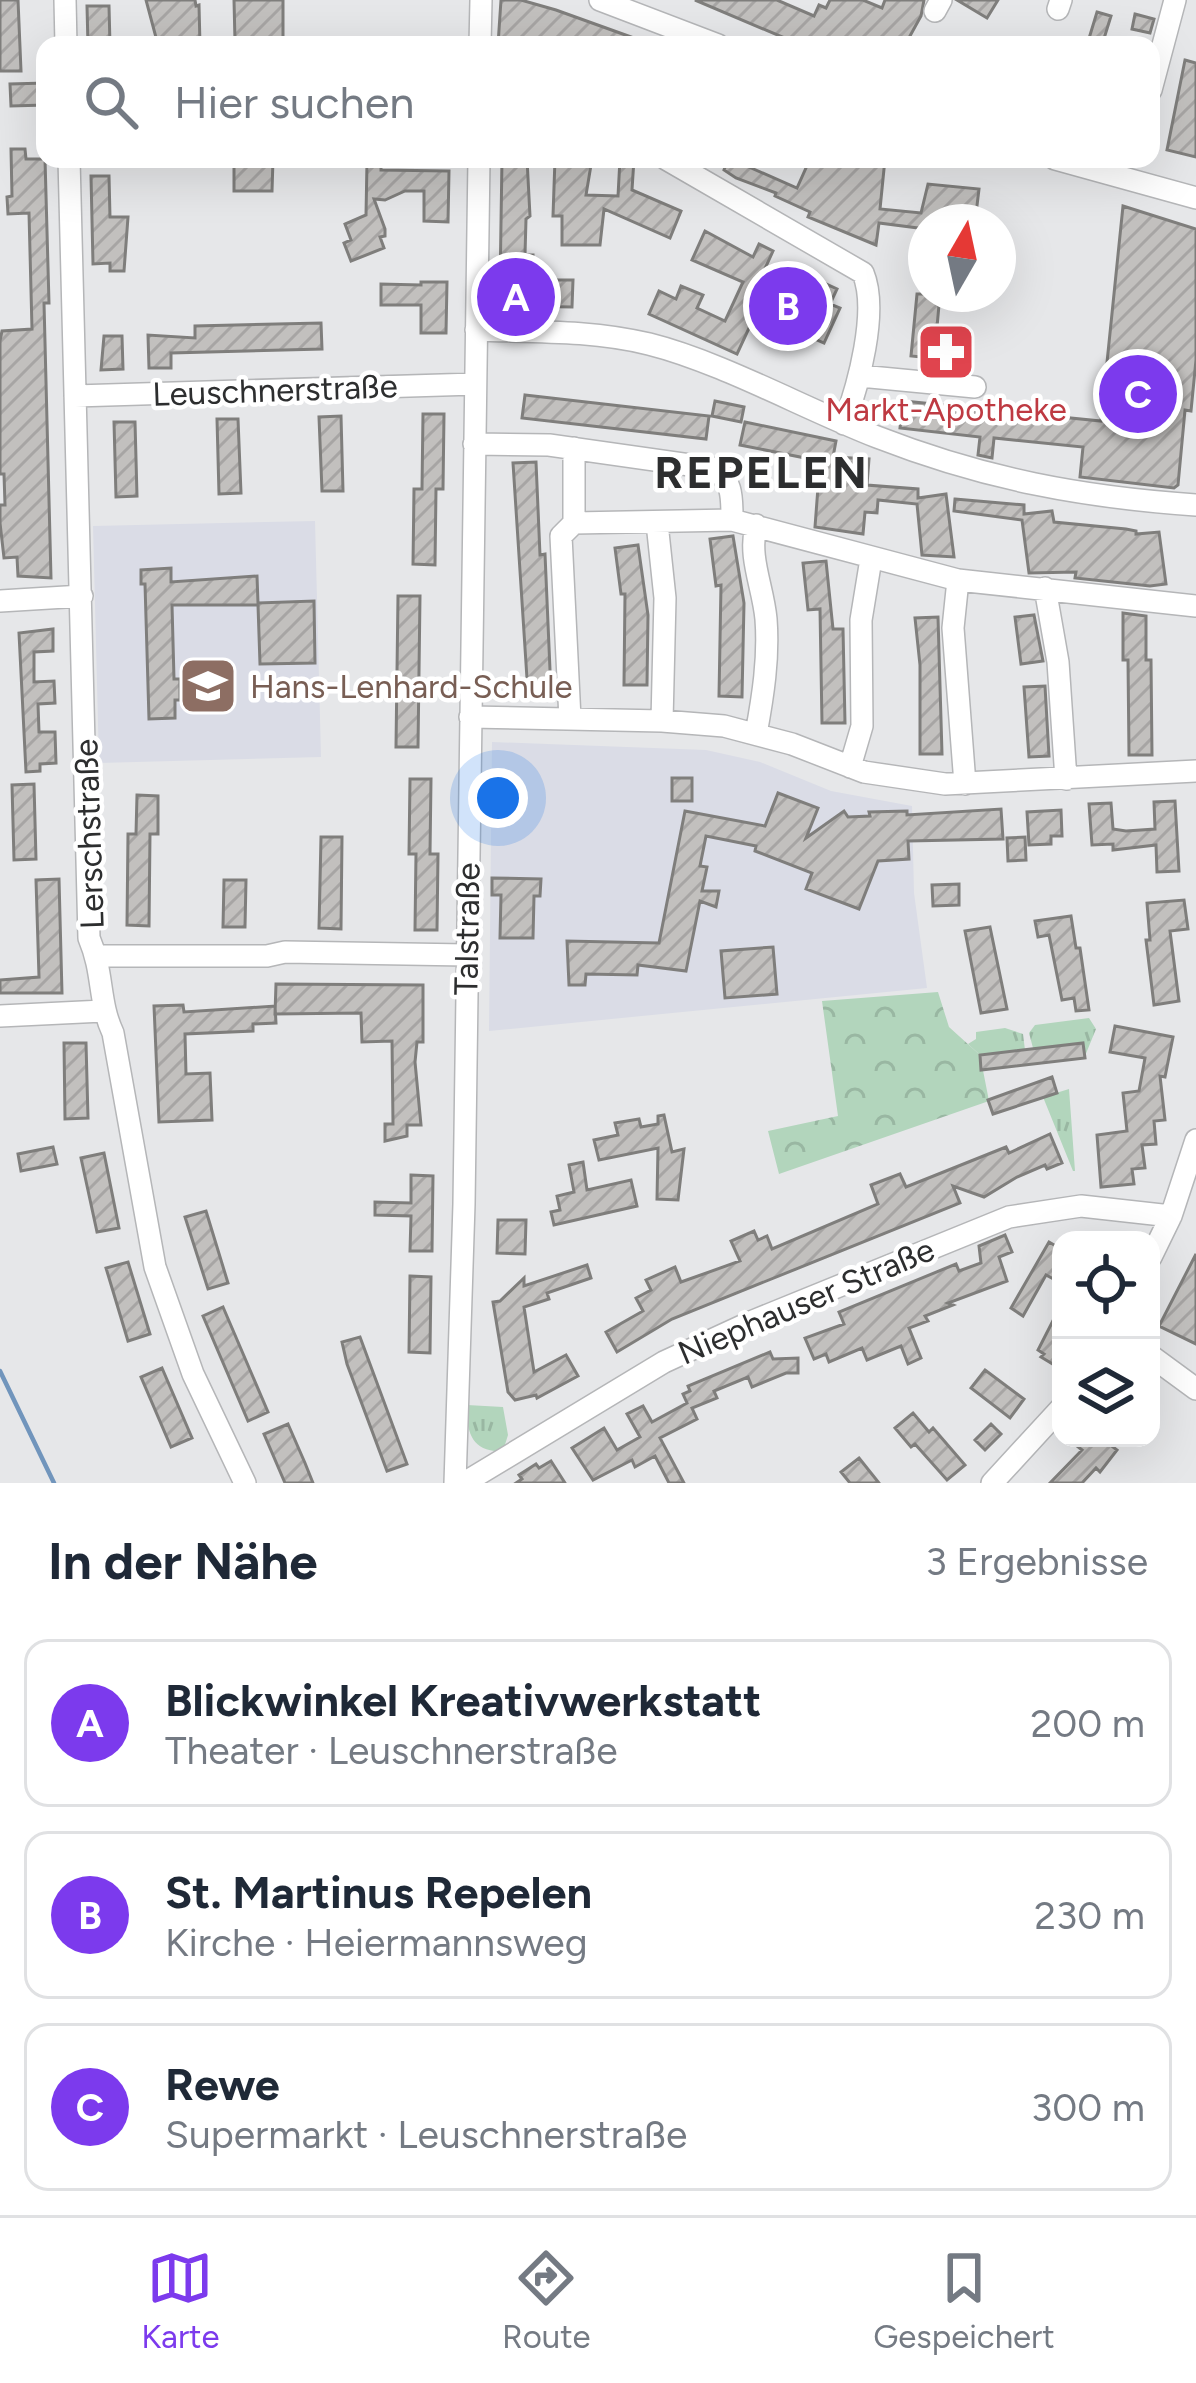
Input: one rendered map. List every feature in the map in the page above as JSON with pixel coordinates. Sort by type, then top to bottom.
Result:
[{"type":"street","points":[[65,0],[66,36]]},
{"type":"street","points":[[480,36],[481,0]]},
{"type":"street","points":[[600,0],[639,6],[677,36]]},
{"type":"street","points":[[1160,56],[1175,0]]},
{"type":"street","name":"Lerschstraße","points":[[69,168],[89,938],[101,968],[103,1011],[113,1033],[155,1268],[193,1374],[244,1483]]},
{"type":"street","name":"Talstraße","points":[[464,1482],[466,955],[479,168]]},
{"type":"street","points":[[681,168],[862,273],[869,287],[860,376],[844,424]]},
{"type":"street","points":[[1129,169],[1196,198]]},
{"type":"street","points":[[476,330],[569,332],[651,345],[844,424],[1009,481],[1104,498],[1196,505]]},
{"type":"street","points":[[860,376],[975,387]]},
{"type":"street","name":"Leuschnerstraße","points":[[75,396],[475,384]]},
{"type":"street","points":[[474,444],[574,448],[711,468],[730,484],[732,520]]},
{"type":"street","points":[[574,448],[574,524]]},
{"type":"street","points":[[570,719],[561,536],[574,524],[732,520],[958,580],[1196,606]]},
{"type":"street","points":[[657,524],[665,598],[662,721]]},
{"type":"street","points":[[756,525],[751,546],[766,619],[766,680],[756,734]]},
{"type":"street","points":[[850,767],[862,726],[861,620],[872,560]]},
{"type":"street","points":[[958,580],[953,628],[965,784]]},
{"type":"street","points":[[1046,589],[1058,662],[1066,779]]},
{"type":"street","points":[[0,601],[82,596]]},
{"type":"street","points":[[470,717],[662,721],[756,734],[850,767],[904,779],[965,784],[1196,771]]},
{"type":"street","points":[[97,956],[466,955]]},
{"type":"street","points":[[0,1016],[103,1011]]},
{"type":"street","points":[[1160,1239],[1196,1140]]},
{"type":"street","name":"Niephauser Straße","points":[[464,1482],[664,1362],[773,1312],[1009,1217],[1082,1206],[1171,1216]]},
{"type":"street","points":[[1160,1363],[1196,1389]]},
{"type":"street","points":[[992,1483],[1052,1418]]},
{"type":"shaded area","name":"Hans-Lenhard-Schule","points":[[315,521],[321,757],[99,763],[93,526]]},
{"type":"shaded area","points":[[492,742],[706,750],[760,762],[831,791],[912,806],[914,893],[927,988],[489,1031]]},
{"type":"green space","points":[[938,992],[949,1027],[980,1055],[989,1101],[779,1174],[768,1131],[838,1116],[822,1001]]},
{"type":"green space","points":[[1089,1018],[1096,1029],[1085,1056],[1083,1043],[1033,1048],[1029,1033],[1035,1025]]},
{"type":"green space","points":[[1005,1028],[1023,1034],[1025,1050],[980,1055],[968,1044],[976,1039],[976,1032]]},
{"type":"green space","points":[[1069,1089],[1075,1171],[1043,1097]]},
{"type":"green space","points":[[467,1405],[503,1407],[508,1435],[503,1451],[484,1448],[473,1439]]},
{"type":"building","points":[[0,0],[18,0],[21,71],[0,71]]},
{"type":"building","points":[[146,0],[195,0],[200,36],[156,36]]},
{"type":"building","points":[[234,0],[283,0],[283,36],[235,36]]},
{"type":"building","points":[[501,0],[521,0],[628,36],[499,36]]},
{"type":"building","points":[[695,0],[777,0],[814,16],[819,5],[826,8],[830,0],[863,0],[882,8],[885,0],[924,0],[910,36],[780,36]]},
{"type":"building","points":[[957,0],[998,0],[987,18]]},
{"type":"building","points":[[87,6],[109,6],[110,36],[88,36]]},
{"type":"building","points":[[1097,12],[1111,16],[1105,36],[1090,36]]},
{"type":"building","points":[[1135,14],[1154,19],[1150,33],[1132,29]]},
{"type":"building","points":[[1185,60],[1196,63],[1196,157],[1167,150]]},
{"type":"building","points":[[36,83],[36,105],[11,106],[10,84]]},
{"type":"building","points":[[11,149],[25,149],[26,159],[36,159],[36,168],[45,168],[51,578],[18,576],[17,557],[4,558],[0,523],[0,505],[5,505],[4,474],[0,474],[0,341],[2,331],[32,329],[29,213],[8,214],[7,197],[12,196]]},
{"type":"building","points":[[234,168],[273,168],[272,191],[234,191]]},
{"type":"building","points":[[367,168],[449,171],[448,222],[424,221],[424,191],[374,199],[385,229],[385,236],[380,237],[384,248],[351,261],[344,243],[351,240],[345,224],[366,215]]},
{"type":"building","points":[[502,168],[527,168],[530,216],[525,255],[533,255],[533,280],[573,280],[572,307],[506,306],[506,287],[500,287]]},
{"type":"building","points":[[555,168],[590,168],[586,195],[618,196],[620,168],[633,168],[632,190],[681,211],[670,238],[604,209],[600,245],[562,245],[562,216],[553,216]]},
{"type":"building","points":[[725,168],[751,168],[797,188],[806,168],[884,168],[880,209],[908,212],[908,227],[879,223],[876,245],[808,217],[810,212],[776,193],[736,178]]},
{"type":"building","points":[[91,176],[109,176],[110,217],[128,217],[124,271],[110,271],[110,263],[93,264]]},
{"type":"building","points":[[928,184],[979,189],[977,204],[923,204]]},
{"type":"building","points":[[1123,206],[1196,229],[1196,360],[1191,411],[1185,410],[1178,485],[1080,477],[1083,447],[994,438],[992,458],[978,455],[980,437],[900,428],[903,401],[1101,421]]},
{"type":"building","points":[[705,231],[753,257],[759,244],[773,251],[763,273],[804,292],[813,278],[837,289],[830,304],[840,308],[824,343],[756,313],[737,354],[649,314],[659,291],[676,299],[681,286],[703,295],[697,308],[725,321],[743,282],[692,260]]},
{"type":"building","points":[[447,282],[446,333],[421,333],[421,305],[381,305],[381,284]]},
{"type":"building","points":[[915,312],[938,312],[936,338],[963,341],[961,361],[911,356]]},
{"type":"building","points":[[321,323],[322,349],[171,353],[171,368],[149,368],[148,335],[195,338],[195,326]]},
{"type":"building","points":[[104,336],[122,336],[123,369],[101,370]]},
{"type":"building","points":[[525,395],[709,416],[706,439],[522,418]]},
{"type":"building","points":[[715,401],[744,407],[741,422],[712,416]]},
{"type":"building","points":[[423,414],[444,414],[435,565],[413,564],[414,489],[422,489]]},
{"type":"building","points":[[341,416],[343,491],[322,491],[319,417]]},
{"type":"building","points":[[217,419],[238,419],[241,493],[219,494]]},
{"type":"building","points":[[114,422],[135,422],[137,496],[116,497]]},
{"type":"building","points":[[745,422],[836,441],[833,457],[869,459],[867,485],[918,489],[918,498],[946,494],[954,557],[922,555],[917,504],[878,500],[877,513],[865,512],[863,534],[815,527],[820,461],[740,445]]},
{"type":"building","points":[[536,462],[551,693],[528,694],[513,463]]},
{"type":"building","points":[[955,499],[1024,505],[1024,514],[1052,511],[1054,522],[1136,534],[1159,532],[1166,584],[1075,578],[1076,572],[1029,573],[1022,520],[954,511]]},
{"type":"building","points":[[733,536],[744,603],[742,697],[719,696],[721,585],[716,586],[710,539]]},
{"type":"building","points":[[638,545],[648,615],[647,685],[624,685],[625,594],[621,594],[615,548]]},
{"type":"building","points":[[826,561],[833,629],[843,629],[845,723],[822,723],[820,609],[808,610],[803,563]]},
{"type":"building","points":[[171,568],[171,582],[257,576],[258,603],[314,601],[315,663],[260,664],[258,605],[172,605],[174,679],[180,679],[180,700],[175,700],[175,718],[149,719],[141,570]]},
{"type":"building","points":[[398,596],[420,596],[418,747],[396,747]]},
{"type":"building","points":[[1123,613],[1146,616],[1152,755],[1129,755]]},
{"type":"building","points":[[1034,615],[1043,661],[1021,664],[1015,617]]},
{"type":"building","points":[[938,617],[942,754],[920,754],[915,618]]},
{"type":"building","points":[[53,629],[53,651],[34,652],[34,682],[54,681],[55,703],[38,704],[39,732],[55,732],[56,763],[40,764],[40,771],[26,772],[19,633]]},
{"type":"building","points":[[1045,686],[1049,756],[1029,757],[1024,687]]},
{"type":"building","points":[[672,778],[692,778],[692,801],[672,801]]},
{"type":"building","points":[[410,779],[431,779],[430,854],[438,854],[437,930],[415,930]]},
{"type":"building","points":[[34,784],[36,859],[14,860],[12,785]]},
{"type":"building","points":[[778,793],[818,808],[806,838],[844,811],[848,817],[870,816],[869,812],[907,811],[907,815],[1001,809],[1003,839],[908,841],[909,859],[878,861],[859,909],[806,889],[812,873],[755,851],[756,846],[706,836],[700,866],[707,867],[702,891],[719,891],[716,907],[700,901],[686,971],[638,965],[637,975],[586,974],[585,985],[569,985],[567,941],[659,943],[685,811],[765,826]]},
{"type":"building","points":[[137,795],[158,796],[158,834],[150,834],[149,926],[127,925],[128,834],[136,834]]},
{"type":"building","points":[[1175,801],[1179,871],[1157,872],[1156,845],[1113,850],[1113,844],[1092,845],[1089,804],[1111,803],[1113,829],[1126,831],[1155,829],[1154,802]]},
{"type":"building","points":[[1061,810],[1062,836],[1051,836],[1051,844],[1029,845],[1027,812]]},
{"type":"building","points":[[321,837],[342,837],[341,929],[319,928]]},
{"type":"building","points":[[1025,837],[1026,860],[1008,861],[1007,838]]},
{"type":"building","points":[[492,878],[541,879],[540,896],[534,896],[533,938],[500,938],[501,895],[492,895]]},
{"type":"building","points":[[59,879],[62,993],[0,993],[0,980],[39,977],[36,880]]},
{"type":"building","points":[[224,880],[246,880],[245,927],[223,927]]},
{"type":"building","points":[[959,884],[959,905],[933,906],[932,885]]},
{"type":"building","points":[[1184,900],[1188,929],[1170,931],[1179,1001],[1154,1005],[1147,903]]},
{"type":"building","points":[[1071,916],[1089,1010],[1076,1011],[1074,998],[1062,1000],[1049,935],[1038,937],[1035,921]]},
{"type":"building","points":[[990,927],[1007,1009],[981,1013],[965,931]]},
{"type":"building","points":[[773,947],[777,994],[725,998],[721,951]]},
{"type":"building","points":[[276,984],[423,985],[423,1042],[417,1042],[415,1062],[421,1125],[407,1125],[407,1136],[385,1141],[385,1124],[393,1124],[392,1041],[362,1042],[361,1013],[275,1014]]},
{"type":"building","points":[[183,1005],[184,1012],[275,1006],[276,1023],[253,1024],[253,1031],[185,1034],[186,1074],[210,1073],[212,1120],[159,1122],[154,1006]]},
{"type":"building","points":[[1115,1026],[1173,1037],[1165,1077],[1160,1076],[1165,1120],[1154,1121],[1156,1144],[1142,1145],[1145,1168],[1132,1169],[1134,1184],[1101,1187],[1097,1135],[1127,1131],[1123,1093],[1139,1091],[1145,1058],[1110,1052]]},
{"type":"building","points":[[64,1043],[86,1043],[88,1118],[65,1119]]},
{"type":"building","points":[[1083,1043],[1085,1058],[981,1070],[980,1055]]},
{"type":"building","points":[[1052,1077],[1057,1093],[993,1114],[988,1100]]},
{"type":"building","points":[[664,1115],[672,1152],[684,1149],[678,1200],[657,1199],[658,1148],[599,1160],[594,1140],[618,1135],[615,1123],[639,1119],[641,1127],[658,1124],[658,1116]]},
{"type":"building","points":[[1050,1134],[1062,1163],[1017,1177],[984,1197],[953,1186],[960,1203],[672,1319],[617,1352],[606,1332],[643,1311],[636,1298],[651,1290],[646,1280],[675,1267],[681,1282],[740,1261],[731,1241],[754,1231],[758,1240],[767,1236],[772,1249],[878,1204],[871,1185],[900,1174],[906,1187],[1006,1147],[1009,1153]]},
{"type":"building","points":[[53,1147],[57,1164],[21,1171],[18,1154]]},
{"type":"building","points":[[104,1153],[119,1228],[97,1232],[81,1158]]},
{"type":"building","points":[[583,1162],[587,1190],[631,1180],[637,1206],[554,1225],[551,1212],[560,1210],[557,1196],[574,1192],[569,1165]]},
{"type":"building","points":[[411,1175],[433,1176],[432,1251],[410,1251],[411,1216],[375,1215],[375,1202],[411,1203]]},
{"type":"building","points":[[206,1211],[228,1283],[208,1289],[185,1217]]},
{"type":"building","points":[[498,1220],[526,1220],[525,1254],[497,1253]]},
{"type":"building","points":[[1005,1235],[1012,1252],[999,1257],[1007,1281],[948,1303],[953,1305],[909,1328],[921,1358],[908,1364],[901,1346],[867,1360],[862,1348],[829,1362],[826,1354],[814,1359],[805,1338],[844,1324],[839,1312],[956,1264],[959,1271],[981,1263],[979,1246]]},
{"type":"building","points":[[1052,1244],[1052,1278],[1046,1275],[1023,1316],[1011,1308]]},
{"type":"building","points":[[1196,1254],[1196,1344],[1160,1324]]},
{"type":"building","points":[[128,1262],[150,1334],[128,1341],[106,1268]]},
{"type":"building","points":[[587,1265],[591,1278],[547,1293],[549,1299],[524,1307],[534,1372],[566,1355],[578,1376],[537,1398],[515,1400],[508,1392],[493,1302],[524,1278],[524,1286]]},
{"type":"building","points":[[410,1276],[431,1277],[430,1353],[409,1352]]},
{"type":"building","points":[[223,1307],[268,1412],[248,1421],[203,1316]]},
{"type":"building","points":[[1052,1323],[1052,1364],[1038,1350]]},
{"type":"building","points":[[360,1337],[407,1464],[387,1471],[342,1342]]},
{"type":"building","points":[[770,1352],[773,1359],[798,1358],[798,1373],[752,1387],[748,1377],[714,1391],[717,1398],[692,1408],[697,1419],[660,1438],[684,1483],[669,1483],[655,1456],[635,1467],[632,1460],[593,1480],[572,1448],[604,1428],[617,1450],[640,1437],[627,1414],[643,1406],[652,1422],[687,1403],[683,1394],[690,1391],[688,1386]]},
{"type":"building","points":[[162,1368],[192,1438],[171,1447],[141,1377]]},
{"type":"building","points":[[985,1370],[1024,1399],[1010,1418],[971,1388]]},
{"type":"building","points":[[913,1413],[965,1465],[947,1480],[895,1428]]},
{"type":"building","points":[[288,1424],[313,1483],[285,1483],[264,1434]]},
{"type":"building","points":[[991,1424],[1001,1434],[985,1450],[975,1440]]},
{"type":"building","points":[[1078,1447],[1117,1450],[1100,1472],[1096,1468],[1082,1483],[1050,1483],[1082,1450]]},
{"type":"building","points":[[859,1458],[879,1483],[850,1483],[841,1472]]},
{"type":"building","points":[[551,1461],[565,1483],[516,1483],[522,1479],[519,1475],[536,1464],[539,1468]]},
{"type":"waterway","points":[[0,1371],[54,1483]]},
{"type":"place","name":"Blickwinkel Kreativwerkstatt","points":[[516,297]]},
{"type":"place","name":"St. Martinus Repelen","points":[[788,306]]},
{"type":"place","name":"Markt-Apotheke","points":[[946,352]]},
{"type":"place","name":"Rewe","points":[[1138,394]]},
{"type":"place","name":"Hans-Lenhard-Schule","points":[[208,686]]},
{"type":"district","name":"REPELEN","points":[[762,472]]}]
